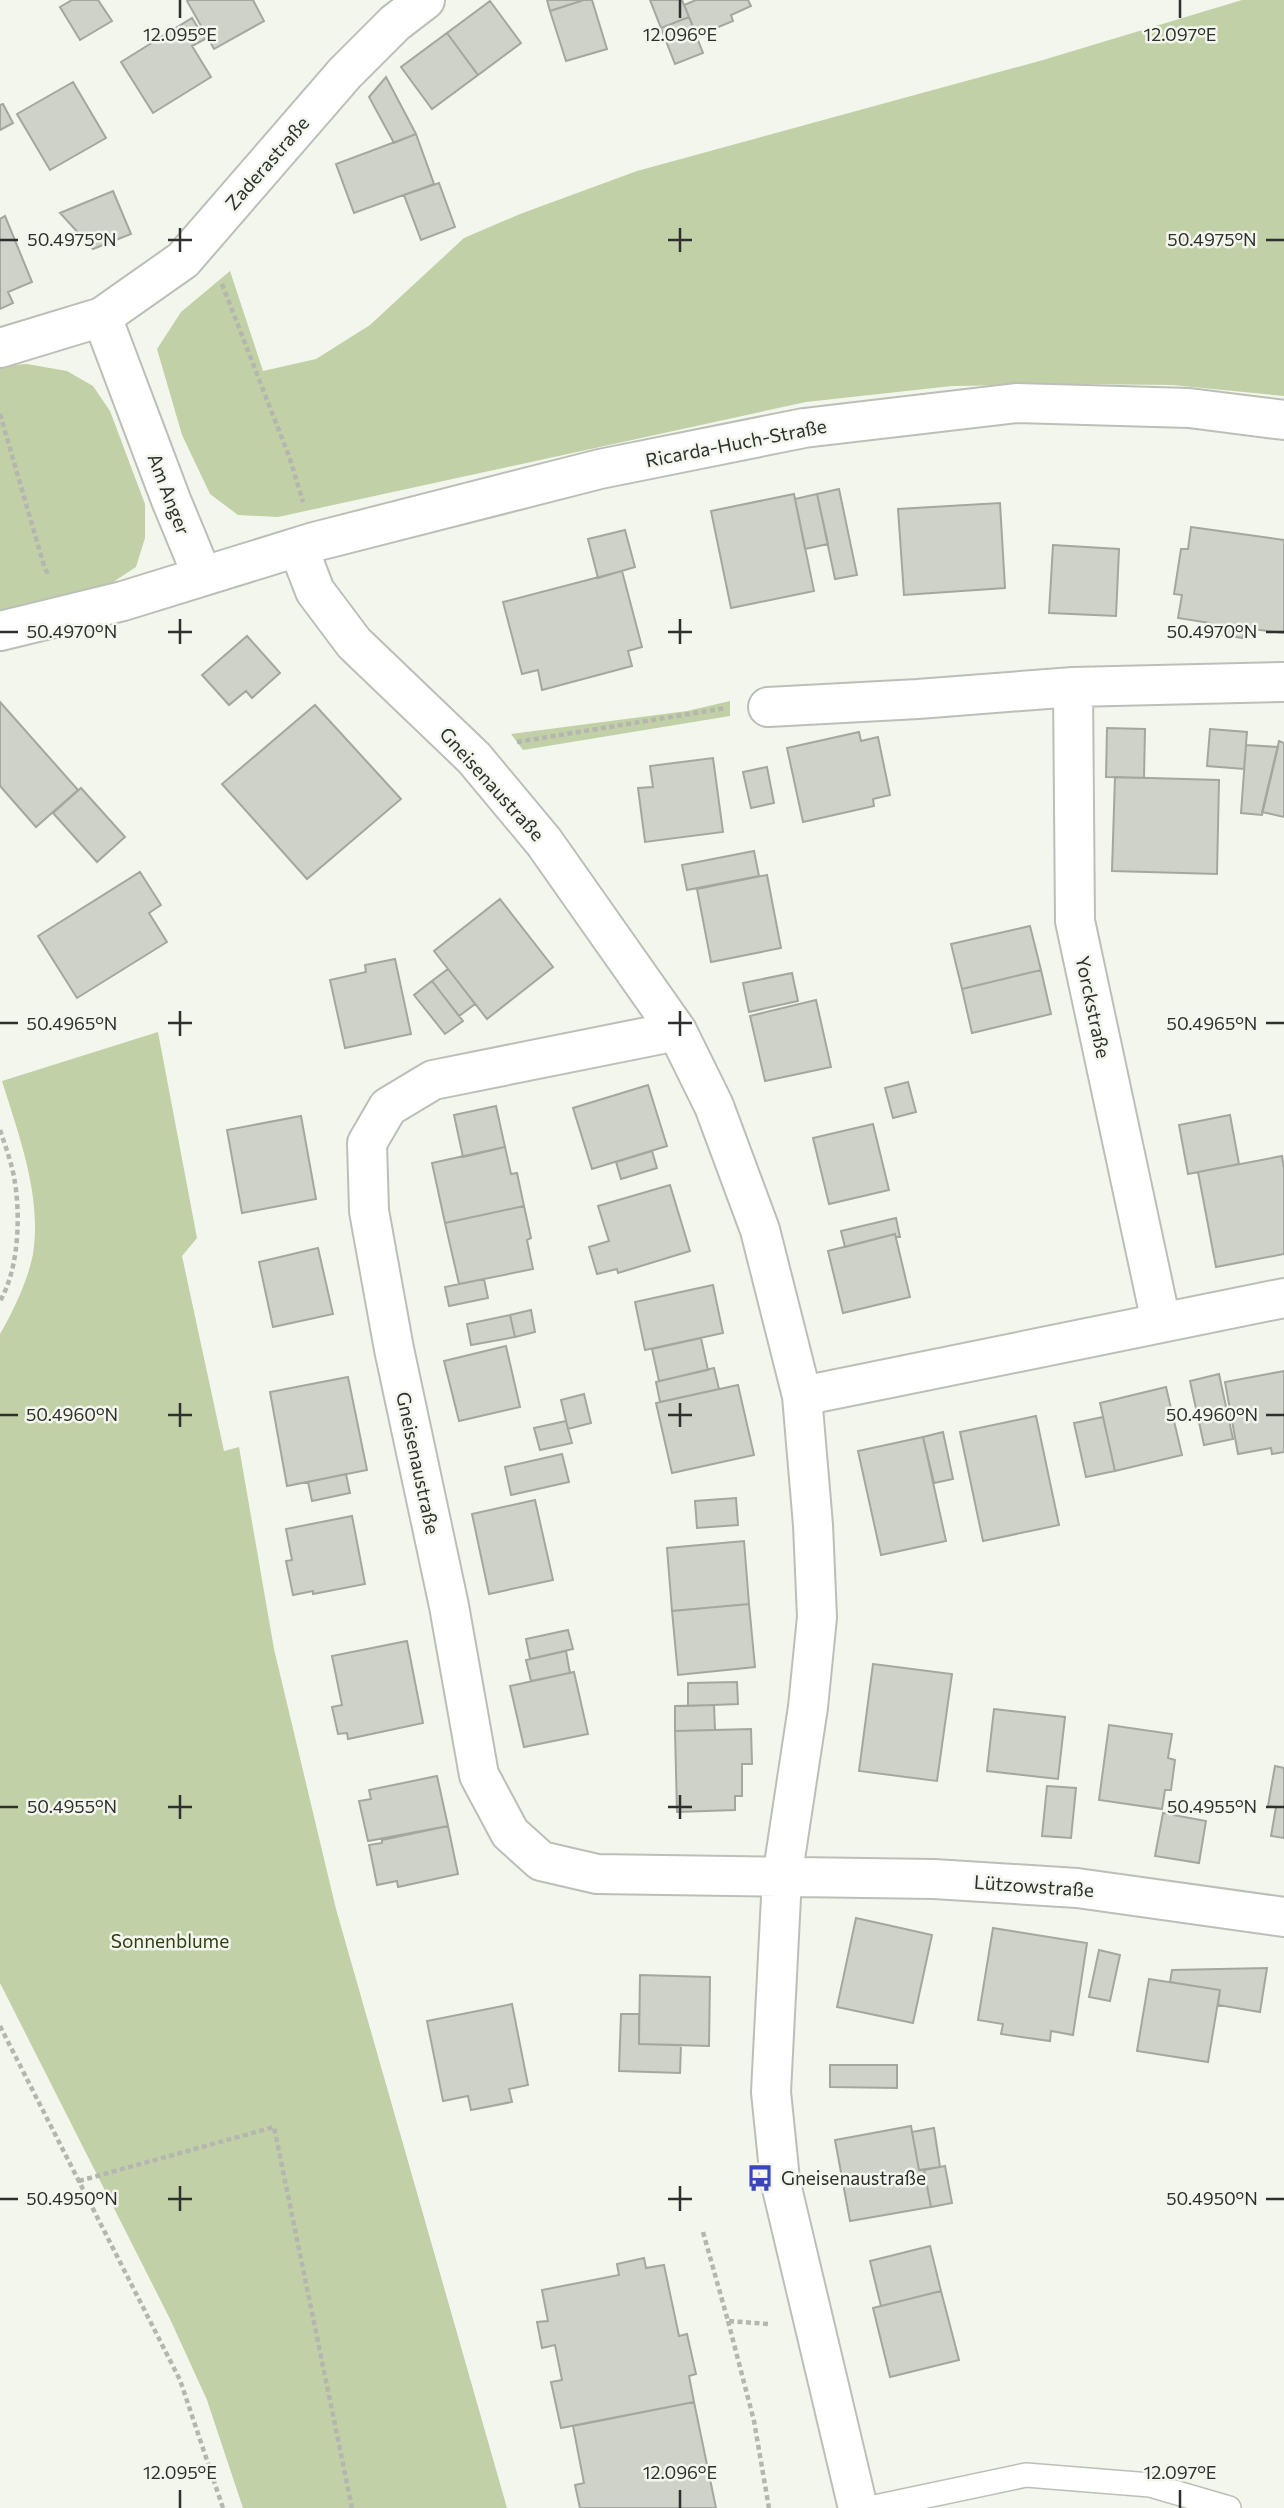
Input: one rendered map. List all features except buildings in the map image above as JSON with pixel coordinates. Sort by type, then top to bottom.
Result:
[{"type":"street","name":"Zaderastraße","points":[[102,317],[183,260],[345,73],[396,23],[425,0]]},
{"type":"street","points":[[0,348],[102,317]]},
{"type":"street","name":"Am Anger","points":[[102,317],[202,575]]},
{"type":"street","name":"Ricarda-Huch-Straße","points":[[202,575],[306,544],[600,469],[804,428],[1016,403],[1189,408],[1284,421]]},
{"type":"street","name":"Gneisenaustraße","points":[[306,544],[315,591],[354,643],[474,758],[544,842],[677,1031],[714,1106],[760,1230],[802,1396],[813,1525],[817,1617],[808,1707],[782,1878],[771,2092],[780,2180],[858,2508]]},
{"type":"street","points":[[0,631],[123,601],[202,575]]},
{"type":"street","points":[[768,707],[1073,687],[1284,682]]},
{"type":"street","name":"Yorckstraße","points":[[1073,687],[1075,921],[1161,1322]]},
{"type":"street","name":"Gneisenaustraße","points":[[677,1031],[433,1080],[388,1107],[367,1143],[369,1212],[394,1349],[449,1606],[479,1775],[510,1833],[541,1861],[597,1874],[782,1878]]},
{"type":"street","points":[[802,1396],[1284,1297]]},
{"type":"street","name":"Lützowstraße","points":[[782,1878],[934,1879],[1077,1888],[1284,1917]]},
{"type":"lane","points":[[870,2508],[1026,2475],[1150,2486],[1229,2508]]},
{"type":"path","points":[[208,232],[225,297],[290,459],[306,544]]},
{"type":"path","points":[[0,414],[44,566],[53,583]]},
{"type":"path","points":[[510,745],[732,707],[768,707]]},
{"type":"path","points":[[0,1130],[14,1178],[18,1223],[10,1284],[0,1301]]},
{"type":"path","points":[[0,2026],[180,2381],[223,2508]]},
{"type":"path","points":[[79,2181],[275,2127],[352,2508]]},
{"type":"path","points":[[703,2232],[754,2421],[769,2508]]},
{"type":"path","points":[[728,2321],[775,2325]]},
{"type":"green space","points":[[1242,0],[1284,0],[1284,396],[1172,385],[1077,384],[952,386],[806,402],[278,517],[238,515],[210,494],[182,435],[157,349],[181,312],[230,271],[263,371],[316,359],[370,325],[464,238],[520,214],[637,171],[1043,60]]},
{"type":"green space","points":[[27,364],[67,371],[93,386],[110,411],[145,504],[145,538],[136,567],[104,588],[0,613],[0,366]]},
{"type":"green space","points":[[730,701],[730,716],[523,750],[511,734],[687,711]]},
{"type":"green space","name":"Sonnenblume","points":[[158,1032],[197,1238],[182,1256],[224,1451],[239,1447],[274,1649],[336,1909],[507,2508],[243,2508],[207,2400],[170,2319],[0,1983],[0,1334],[28,1274],[35,1232],[32,1188],[2,1081]]},
{"type":"place","name":"Gneisenaustraße","points":[[760,2178]]}]
